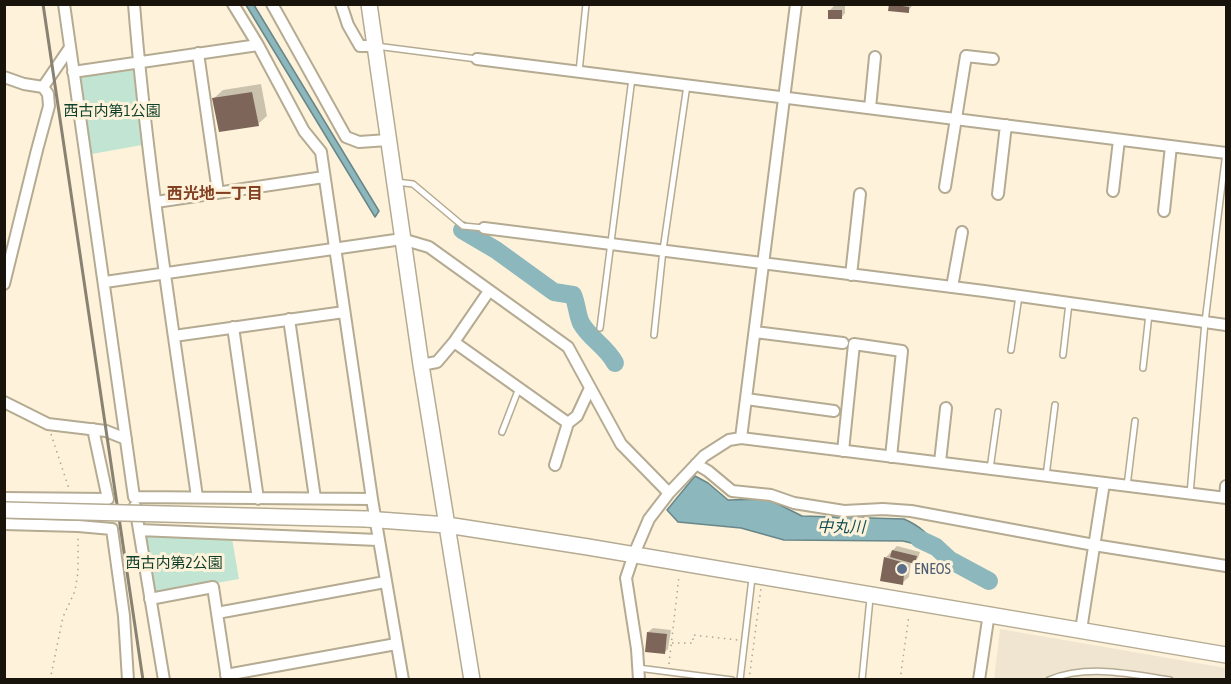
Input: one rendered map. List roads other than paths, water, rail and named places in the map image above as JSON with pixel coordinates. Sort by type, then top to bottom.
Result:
[{"type":"street","points":[[64,4],[134,497],[164,680]]},
{"type":"street","points":[[134,4],[165,273],[197,497]]},
{"type":"street","points":[[233,4],[258,45],[304,131],[321,152],[372,499],[371,519],[378,540],[403,680]]},
{"type":"street","points":[[272,4],[346,137],[359,142],[388,140]]},
{"type":"street","points":[[341,4],[348,25],[360,46],[375,46]]},
{"type":"street","points":[[369,4],[421,365],[472,680]]},
{"type":"street","points":[[741,438],[796,4]]},
{"type":"street","points":[[73,72],[258,45]]},
{"type":"street","points":[[43,87],[69,49]]},
{"type":"street","points":[[198,53],[218,192]]},
{"type":"street","points":[[945,187],[954,119],[966,56],[993,59]]},
{"type":"street","points":[[870,108],[875,57]]},
{"type":"street","points":[[477,59],[1226,153]]},
{"type":"street","points":[[4,77],[24,84],[43,87],[48,94],[49,106],[36,150],[4,284]]},
{"type":"street","points":[[998,194],[1006,125]]},
{"type":"street","points":[[1113,191],[1119,140]]},
{"type":"street","points":[[1164,211],[1172,146]]},
{"type":"street","points":[[156,202],[324,177]]},
{"type":"street","points":[[850,275],[860,194]]},
{"type":"street","points":[[483,228],[952,287],[1227,325]]},
{"type":"street","points":[[952,287],[962,232]]},
{"type":"street","points":[[105,282],[402,239],[429,248],[568,347],[621,444],[669,493]]},
{"type":"street","points":[[421,365],[437,362],[454,342],[489,291]]},
{"type":"street","points":[[174,336],[344,312]]},
{"type":"street","points":[[289,319],[315,498]]},
{"type":"street","points":[[233,327],[258,499]]},
{"type":"street","points":[[755,332],[843,343]]},
{"type":"street","points":[[454,342],[568,423]]},
{"type":"street","points":[[843,451],[854,344],[902,351],[891,456]]},
{"type":"street","points":[[555,465],[568,423],[577,416],[590,388]]},
{"type":"street","points":[[746,399],[834,411]]},
{"type":"street","points":[[4,402],[48,424],[106,431],[126,439]]},
{"type":"street","points":[[940,462],[946,408]]},
{"type":"street","points":[[93,429],[108,499],[124,616],[128,680]]},
{"type":"street","points":[[638,674],[637,649],[626,578],[634,554],[649,519],[669,493],[704,456],[729,440],[741,438],[1226,498],[1227,486]]},
{"type":"street","points":[[696,464],[732,491],[771,495],[794,503],[844,511],[883,509],[911,511],[1227,566]]},
{"type":"street","points":[[1081,630],[1104,483]]},
{"type":"street","points":[[134,497],[372,499]]},
{"type":"street","points":[[4,498],[108,499]]},
{"type":"street","points":[[4,510],[371,519],[447,525],[758,574],[1227,655]]},
{"type":"street","points":[[4,524],[112,529]]},
{"type":"street","points":[[139,530],[378,540]]},
{"type":"street","points":[[217,613],[385,582]]},
{"type":"street","points":[[150,599],[213,587],[227,677],[396,644]]},
{"type":"street","points":[[978,680],[989,613]]},
{"type":"lane","points":[[579,72],[586,4]]},
{"type":"lane","points":[[375,46],[477,59]]},
{"type":"lane","points":[[600,328],[632,78]]},
{"type":"lane","points":[[654,335],[663,250],[687,85]]},
{"type":"lane","points":[[1190,494],[1205,322],[1226,153]]},
{"type":"lane","points":[[394,181],[413,184],[463,226],[483,228]]},
{"type":"lane","points":[[1011,350],[1019,296]]},
{"type":"lane","points":[[1063,355],[1069,303]]},
{"type":"lane","points":[[1143,368],[1149,314]]},
{"type":"lane","points":[[502,432],[519,388]]},
{"type":"lane","points":[[1046,476],[1055,405]]},
{"type":"lane","points":[[990,469],[998,412]]},
{"type":"lane","points":[[1127,486],[1135,421]]},
{"type":"lane","points":[[740,680],[758,574]]},
{"type":"lane","points":[[862,680],[871,593]]},
{"type":"lane","points":[[1049,680],[1060,675],[1088,671],[1170,680]]},
{"type":"lane","points":[[638,674],[668,672],[732,680]]},
{"type":"water","points":[[246,5],[254,5],[379,211],[375,217]]},
{"type":"water","points":[[695,476],[708,483],[728,500],[768,499],[802,516],[904,519],[924,532],[940,550],[903,541],[784,540],[741,528],[678,522],[667,510]]},
{"type":"waterway","name":"中丸川","points":[[462,230],[496,250],[554,292],[573,295],[581,323],[615,363]]},
{"type":"waterway","name":"中丸川","points":[[919,539],[936,547],[950,560],[989,581]]},
{"type":"railway","points":[[43,4],[143,680]]},
{"type":"place","name":"ENEOS","points":[[902,569]]},
{"type":"district","name":"西光地一丁目","points":[[215,194]]},
{"type":"park label","name":"西古内第1公園","points":[[112,111]]},
{"type":"park label","name":"西古内第2公園","points":[[174,563]]}]
